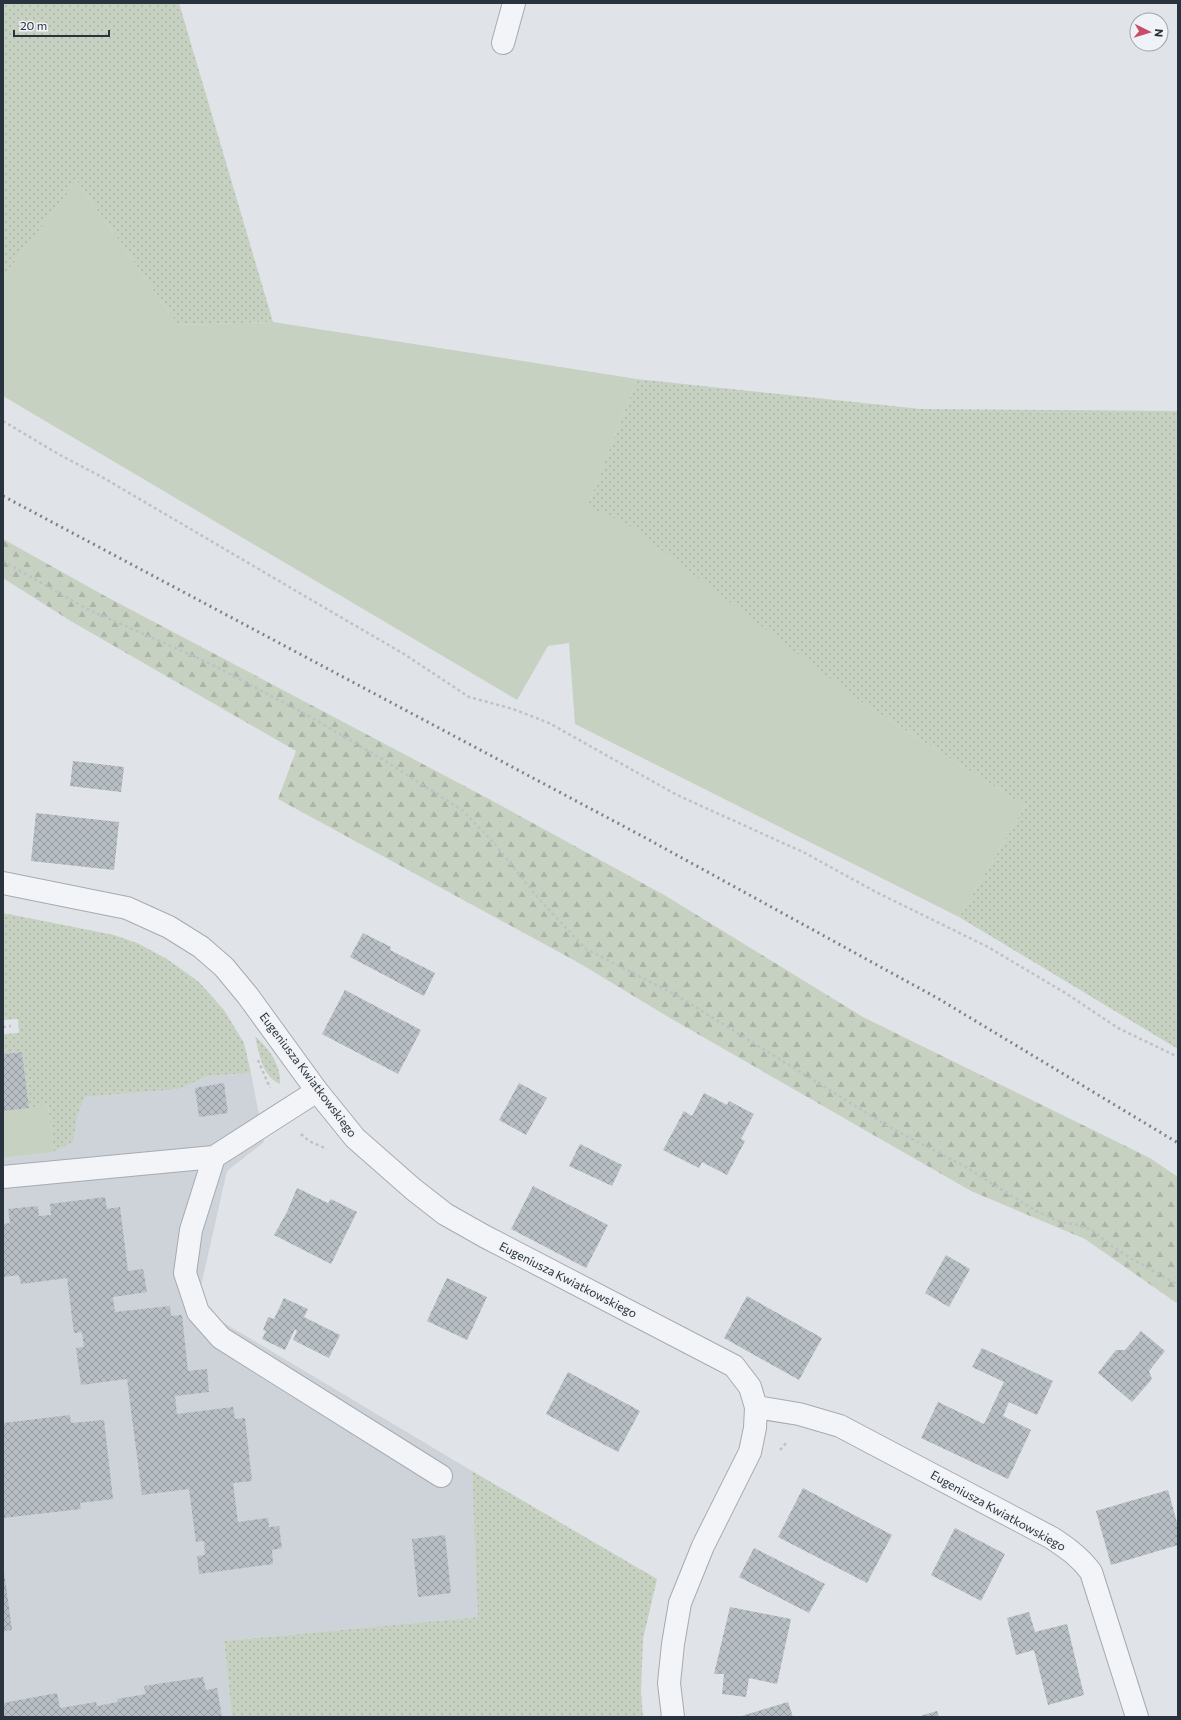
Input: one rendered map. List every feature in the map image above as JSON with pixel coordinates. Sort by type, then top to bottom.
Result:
[{"type":"street","points":[[503,43],[514,3]]},
{"type":"street","name":"Eugeniusza Kwiatkowskiego","points":[[3,883],[127,908],[169,927],[201,948],[224,967],[248,996],[317,1091],[355,1138],[413,1189],[445,1214],[484,1236],[734,1366],[750,1387],[756,1407],[750,1452],[703,1546],[680,1603],[673,1644],[669,1683],[673,1717]]},
{"type":"street","points":[[3,1177],[214,1157],[317,1091]]},
{"type":"street","points":[[214,1157],[191,1230],[185,1273],[198,1312],[221,1338],[441,1476]]},
{"type":"street","name":"Eugeniusza Kwiatkowskiego","points":[[756,1407],[799,1414],[840,1426],[1052,1538],[1073,1552],[1084,1562],[1091,1572],[1137,1717]]},
{"type":"path","points":[[3,421],[60,455],[109,481],[404,654],[470,697],[513,709],[549,723],[677,795],[805,853],[876,892],[988,947],[1067,994],[1118,1028],[1178,1057]]},
{"type":"path","points":[[3,561],[87,610],[209,663],[307,715],[382,759],[462,810],[493,842],[539,899],[586,949],[676,995],[889,1127],[964,1166],[1036,1211],[1061,1222],[1078,1225],[1094,1231],[1109,1244],[1127,1256],[1178,1285]]},
{"type":"path","points":[[3,1027],[11,1026]]},
{"type":"path","points":[[258,1060],[270,1088],[299,1132],[309,1141],[331,1152]]},
{"type":"path","points":[[778,1454],[785,1442],[793,1440]]},
{"type":"shaded area","points":[[251,1073],[264,1142],[227,1171],[201,1286],[209,1314],[472,1471],[479,1617],[224,1641],[232,1717],[3,1717],[3,1158],[54,1152],[73,1142],[78,1114],[85,1097],[179,1089],[208,1076]]},
{"type":"green space","points":[[3,3],[179,3],[273,322],[178,325],[77,181],[3,277]]},
{"type":"green space","points":[[77,181],[178,325],[273,322],[637,379],[587,507],[626,523],[864,704],[1025,806],[959,917],[575,724],[569,643],[548,646],[517,700],[3,396],[3,277]]},
{"type":"green space","points":[[637,379],[921,409],[1178,411],[1178,1049],[959,917],[1025,806],[864,704],[587,507]]},
{"type":"green space","points":[[3,539],[105,596],[489,799],[666,896],[863,1017],[1150,1158],[1178,1177],[1178,1304],[1085,1239],[971,1191],[670,1018],[579,963],[278,799],[296,751],[69,620],[3,578]]},
{"type":"green space","points":[[3,913],[114,935],[137,943],[167,959],[199,982],[224,1010],[244,1043],[251,1073],[208,1076],[179,1089],[85,1097],[78,1114],[73,1142],[54,1152],[48,1105],[29,1108],[22,1052],[3,1054],[3,1034],[19,1033],[18,1019],[3,1020]]},
{"type":"green space","points":[[255,1036],[273,1057],[280,1077],[280,1084],[274,1081],[265,1070]]},
{"type":"green space","points":[[48,1105],[54,1152],[3,1158],[3,1111]]},
{"type":"green space","points":[[472,1471],[657,1579],[643,1639],[641,1691],[643,1717],[232,1717],[224,1641],[478,1617]]},
{"type":"building","points":[[73,761],[124,767],[121,792],[70,786]]},
{"type":"building","points":[[36,813],[119,822],[114,870],[31,861]]},
{"type":"building","points":[[363,933],[391,947],[390,950],[435,973],[424,996],[350,957]]},
{"type":"building","points":[[345,990],[421,1030],[398,1074],[322,1034]]},
{"type":"building","points":[[22,1052],[29,1108],[3,1111],[3,1054]]},
{"type":"building","points":[[224,1083],[228,1113],[199,1117],[195,1088]]},
{"type":"building","points":[[519,1083],[547,1098],[526,1135],[499,1120]]},
{"type":"building","points":[[704,1093],[727,1105],[729,1101],[754,1114],[741,1139],[745,1141],[727,1175],[702,1162],[699,1168],[663,1150],[684,1111],[692,1116]]},
{"type":"building","points":[[580,1144],[622,1165],[612,1186],[569,1166]]},
{"type":"building","points":[[533,1186],[608,1225],[586,1268],[511,1229]]},
{"type":"building","points":[[297,1188],[328,1203],[331,1199],[357,1212],[331,1264],[274,1235],[287,1212]]},
{"type":"building","points":[[105,1197],[107,1209],[120,1207],[128,1271],[143,1269],[147,1292],[113,1297],[115,1312],[170,1306],[171,1316],[182,1315],[188,1371],[207,1369],[209,1392],[175,1396],[177,1414],[233,1407],[235,1419],[245,1418],[252,1481],[233,1483],[238,1522],[268,1518],[269,1527],[279,1526],[282,1548],[272,1550],[273,1564],[199,1574],[197,1556],[205,1555],[204,1541],[196,1542],[189,1489],[142,1495],[127,1379],[81,1385],[76,1348],[84,1347],[82,1332],[74,1333],[67,1278],[21,1284],[19,1275],[3,1277],[3,1224],[10,1223],[8,1209],[38,1206],[39,1216],[51,1215],[50,1204]]},
{"type":"building","points":[[946,1255],[970,1269],[949,1307],[925,1293]]},
{"type":"building","points":[[447,1278],[487,1297],[467,1340],[427,1321]]},
{"type":"building","points":[[747,1296],[822,1338],[799,1380],[724,1338]]},
{"type":"building","points":[[284,1298],[308,1309],[304,1317],[340,1335],[329,1358],[293,1340],[297,1331],[295,1329],[285,1350],[262,1339],[266,1331],[263,1330],[268,1317],[274,1319]]},
{"type":"building","points":[[1141,1331],[1165,1351],[1149,1371],[1152,1379],[1132,1402],[1098,1373],[1116,1350],[1125,1350]]},
{"type":"building","points":[[982,1348],[1053,1381],[1037,1415],[1009,1402],[1003,1416],[1031,1430],[1008,1479],[921,1438],[938,1402],[984,1424],[1004,1382],[972,1367]]},
{"type":"building","points":[[568,1372],[640,1411],[618,1452],[546,1414]]},
{"type":"building","points":[[70,1415],[71,1423],[104,1420],[113,1499],[80,1503],[81,1509],[3,1518],[3,1423]]},
{"type":"building","points":[[803,1488],[892,1535],[867,1583],[778,1537]]},
{"type":"building","points":[[1168,1490],[1178,1526],[1178,1545],[1111,1565],[1096,1511]]},
{"type":"building","points":[[955,1528],[1005,1554],[981,1601],[931,1575]]},
{"type":"building","points":[[445,1535],[451,1593],[418,1597],[412,1539]]},
{"type":"building","points":[[754,1548],[825,1584],[809,1613],[739,1577]]},
{"type":"building","points":[[3,1564],[12,1630],[3,1631]]},
{"type":"building","points":[[730,1607],[791,1619],[777,1684],[749,1678],[746,1697],[722,1694],[724,1674],[714,1674]]},
{"type":"building","points":[[1029,1612],[1035,1632],[1067,1624],[1084,1695],[1048,1705],[1034,1650],[1016,1655],[1007,1618]]},
{"type":"building","points":[[203,1677],[206,1690],[217,1688],[222,1717],[3,1717],[3,1703],[57,1693],[60,1708],[96,1702],[97,1706],[118,1702],[117,1699],[146,1694],[144,1686]]},
{"type":"building","points":[[788,1702],[793,1717],[738,1717]]},
{"type":"building","points":[[937,1711],[939,1717],[917,1717]]},
{"type":"railway","points":[[3,496],[642,836],[939,999],[1178,1143]]}]
